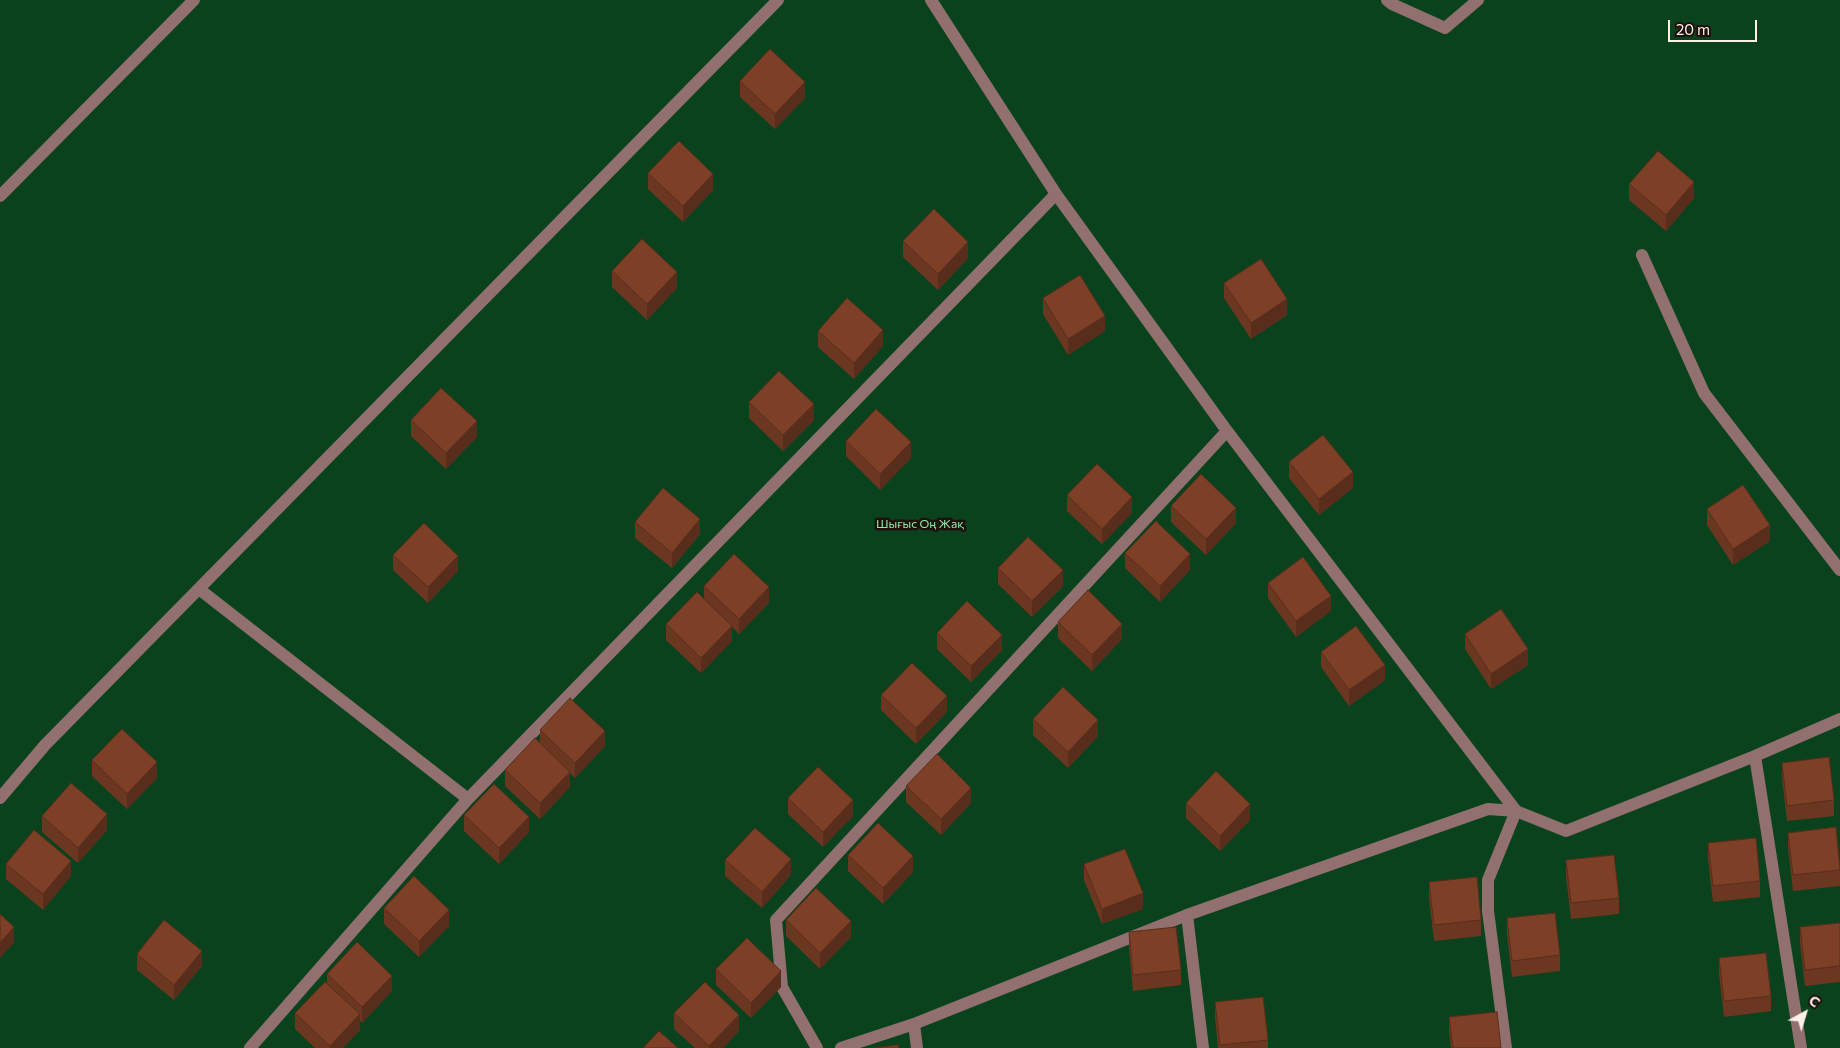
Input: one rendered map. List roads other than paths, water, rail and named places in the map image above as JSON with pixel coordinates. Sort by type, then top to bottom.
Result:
[{"type":"street","points":[[0,196],[194,0]]},
{"type":"street","points":[[0,798],[45,745],[778,0]]},
{"type":"street","points":[[932,0],[1056,194],[1227,431],[1516,811]]},
{"type":"street","points":[[1387,0],[1445,28],[1478,0]]},
{"type":"street","points":[[250,1048],[468,799],[1056,194]]},
{"type":"street","points":[[1642,255],[1704,393],[1840,570]]},
{"type":"street","points":[[817,1048],[782,987],[776,920],[1227,431]]},
{"type":"street","points":[[199,589],[468,799]]},
{"type":"street","points":[[841,1048],[914,1024],[1187,915],[1488,809],[1516,811],[1566,831],[1754,756],[1840,719]]},
{"type":"street","points":[[1754,756],[1801,1048]]},
{"type":"street","points":[[1506,1048],[1488,910],[1488,880],[1516,811]]},
{"type":"street","points":[[1187,915],[1203,1048]]},
{"type":"street","points":[[914,1024],[917,1048]]},
{"type":"park label","name":"Шығыс Оң Жақ","points":[[920,524]]}]
